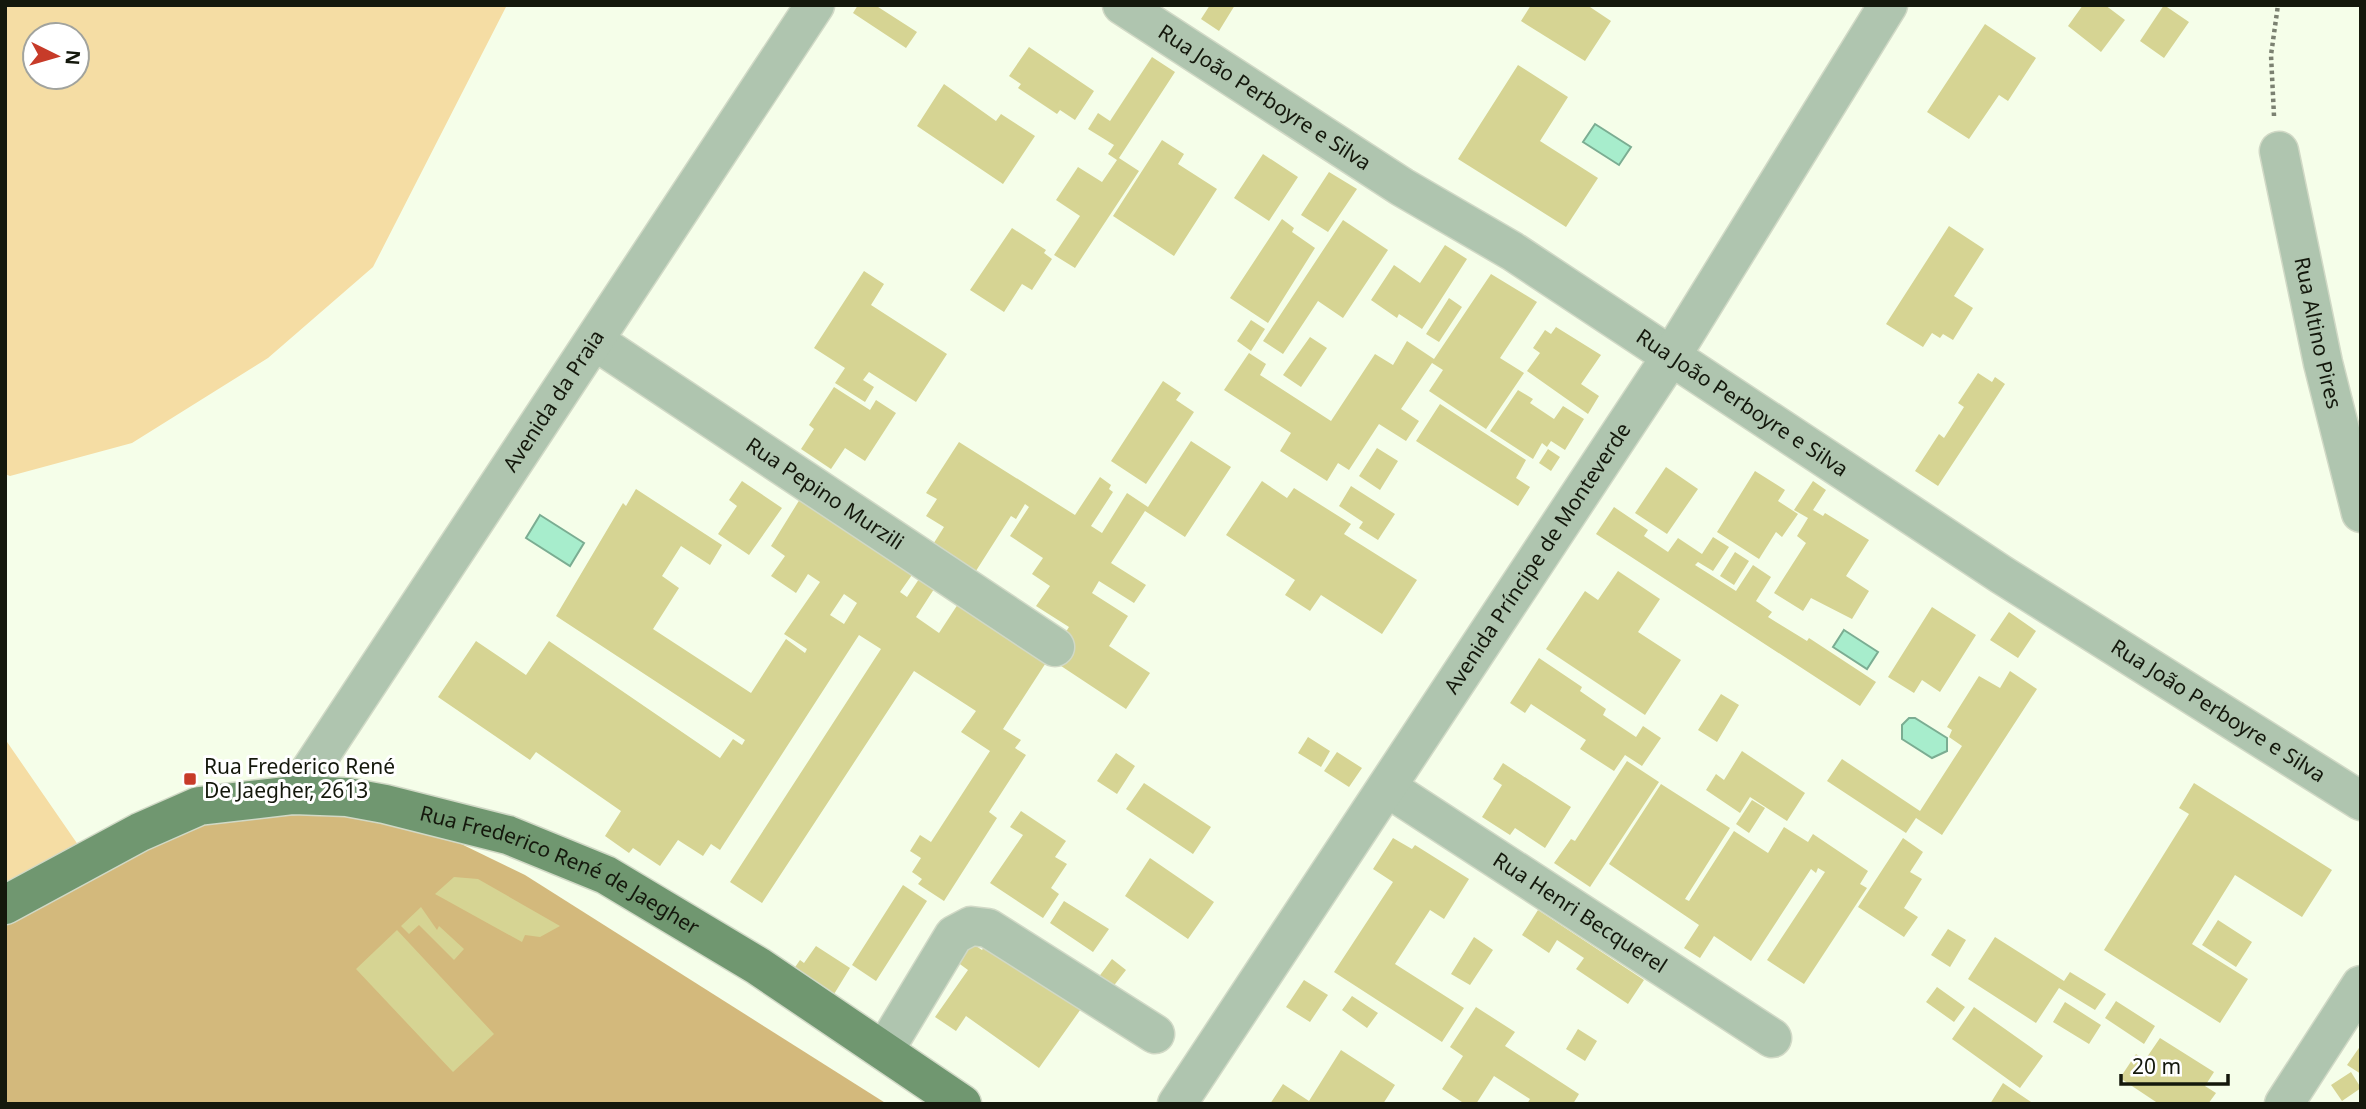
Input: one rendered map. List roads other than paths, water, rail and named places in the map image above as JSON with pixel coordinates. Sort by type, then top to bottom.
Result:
[{"type":"main road","name":"Rua Frederico René de Jaegher","points":[[5,905],[89,859],[188,810],[242,799],[294,795],[347,797],[443,817],[508,835],[606,875],[758,966],[962,1104]]},
{"type":"street","name":"Avenida da Praia","points":[[294,795],[596,341],[815,5]]},
{"type":"street","name":"Rua João Perboyre e Silva","points":[[1122,5],[1402,187],[1511,251],[1670,358],[1750,406],[2002,575],[2361,801]]},
{"type":"street","name":"Avenida Príncipe de Monteverde","points":[[1177,1104],[1670,358],[1888,5]]},
{"type":"street","name":"Rua Altino Pires","points":[[2279,151],[2323,363],[2361,513]]},
{"type":"street","name":"Rua Pepino Murzili","points":[[596,341],[1055,647]]},
{"type":"street","name":"Rua Henri Becquerel","points":[[1388,788],[1772,1038]]},
{"type":"street","points":[[884,1051],[954,935],[971,926],[988,928],[1155,1034]]},
{"type":"street","points":[[2284,1104],[2361,985]]},
{"type":"place","name":"Rua Frederico René De Jaegher, 2613","points":[[190,779]]}]
